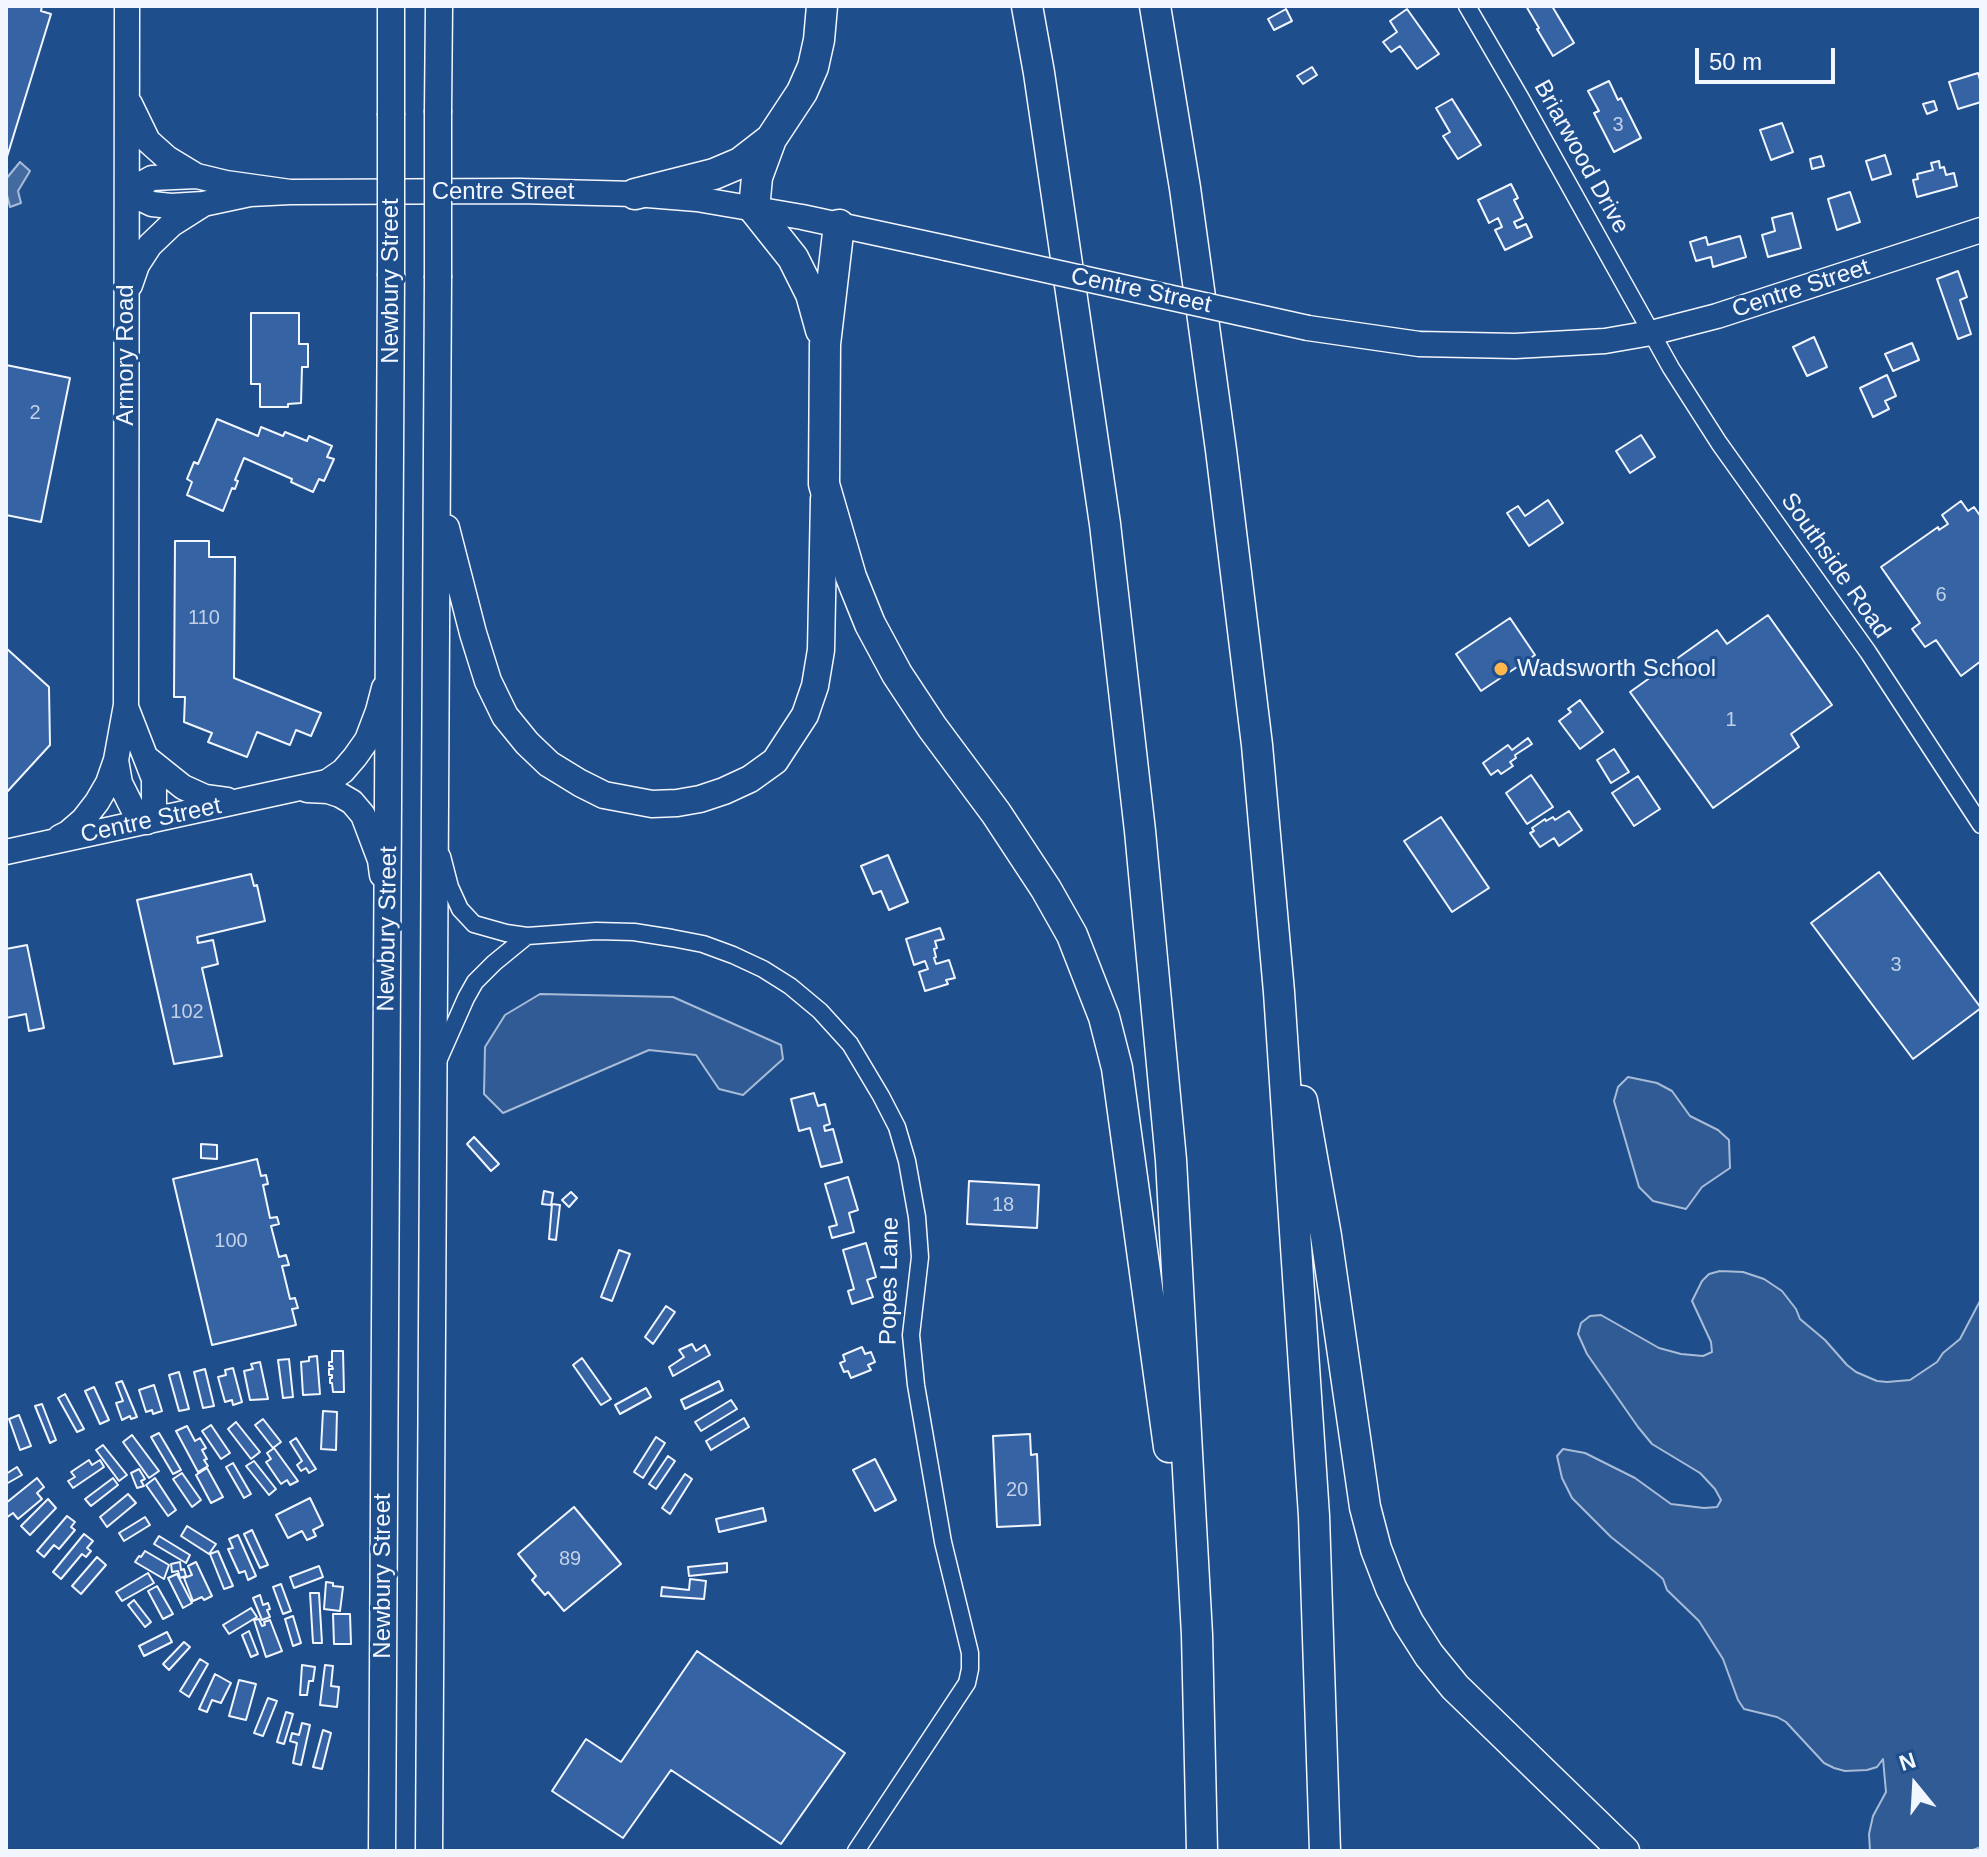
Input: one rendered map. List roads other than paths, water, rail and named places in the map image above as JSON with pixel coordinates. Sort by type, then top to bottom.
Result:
[{"type":"highway","points":[[822,6],[813,67],[802,92],[771,139],[757,177],[754,209],[793,258],[811,294],[825,344]]},
{"type":"highway","points":[[1027,6],[1105,524],[1140,831],[1171,1160],[1197,1635],[1202,1851]]},
{"type":"highway","points":[[1155,6],[1185,188],[1257,745],[1279,992],[1314,1516],[1325,1851]]},
{"type":"highway","points":[[635,194],[714,174],[740,163],[771,139]]},
{"type":"highway","points":[[839,225],[825,344],[824,484],[851,577],[870,624],[897,674],[932,727],[996,813],[1046,889],[1072,935],[1104,1017],[1117,1068],[1197,1635]]},
{"type":"highway","points":[[1279,992],[1322,1208],[1365,1507],[1391,1588],[1429,1655],[1455,1687],[1624,1851]]},
{"type":"main road","name":"Armory Road","points":[[126,705],[154,779],[154,810],[147,822],[135,813],[120,783],[116,760],[126,705],[127,6]]},
{"type":"main road","name":"Newbury Street","points":[[382,1851],[391,6]]},
{"type":"main road","name":"Newbury Street","points":[[429,1851],[439,6]]},
{"type":"main road","points":[[127,94],[148,141],[167,158],[197,176]]},
{"type":"main road","name":"Centre Street","points":[[127,192],[152,178],[168,176],[197,176],[290,192]]},
{"type":"main road","name":"Centre Street","points":[[127,192],[152,204],[171,206],[203,204],[250,194],[290,192],[519,191],[697,199],[839,225],[1308,328],[1407,343],[1467,346],[1605,341],[1651,333],[1717,316],[1981,230]]},
{"type":"main road","points":[[126,295],[137,265],[150,245],[172,224],[203,204]]},
{"type":"main road","points":[[437,494],[473,633],[488,681],[505,716],[549,764],[580,783],[604,795],[652,804],[700,799],[750,779],[775,761],[805,715],[815,686],[821,650],[824,484]]},
{"type":"main road","name":"Centre Street","points":[[6,852],[327,782],[343,771],[367,740],[388,670]]},
{"type":"main road","points":[[147,758],[183,787],[205,797],[253,799]]},
{"type":"main road","points":[[45,844],[68,833],[83,820],[108,783],[116,760]]},
{"type":"main road","name":"Centre Street","points":[[297,789],[340,795],[352,802],[363,815],[380,860],[388,911]]},
{"type":"street","name":"Briarwood Drive","points":[[1467,6],[1651,333]]},
{"type":"street","name":"Southside Road","points":[[1651,333],[1719,443],[1868,652],[1981,825]]},
{"type":"street","name":"Popes Lane","points":[[436,835],[450,887],[460,909],[474,924],[527,936],[596,931],[634,932],[703,944],[763,969],[790,986],[820,1011],[850,1044],[897,1127],[917,1217],[920,1257],[911,1335],[916,1385],[943,1542],[970,1653],[970,1669],[967,1683],[856,1851]]},
{"type":"street","points":[[435,1070],[475,982],[527,936]]},
{"type":"place","name":"Wadsworth School","points":[[1501,669]]}]
